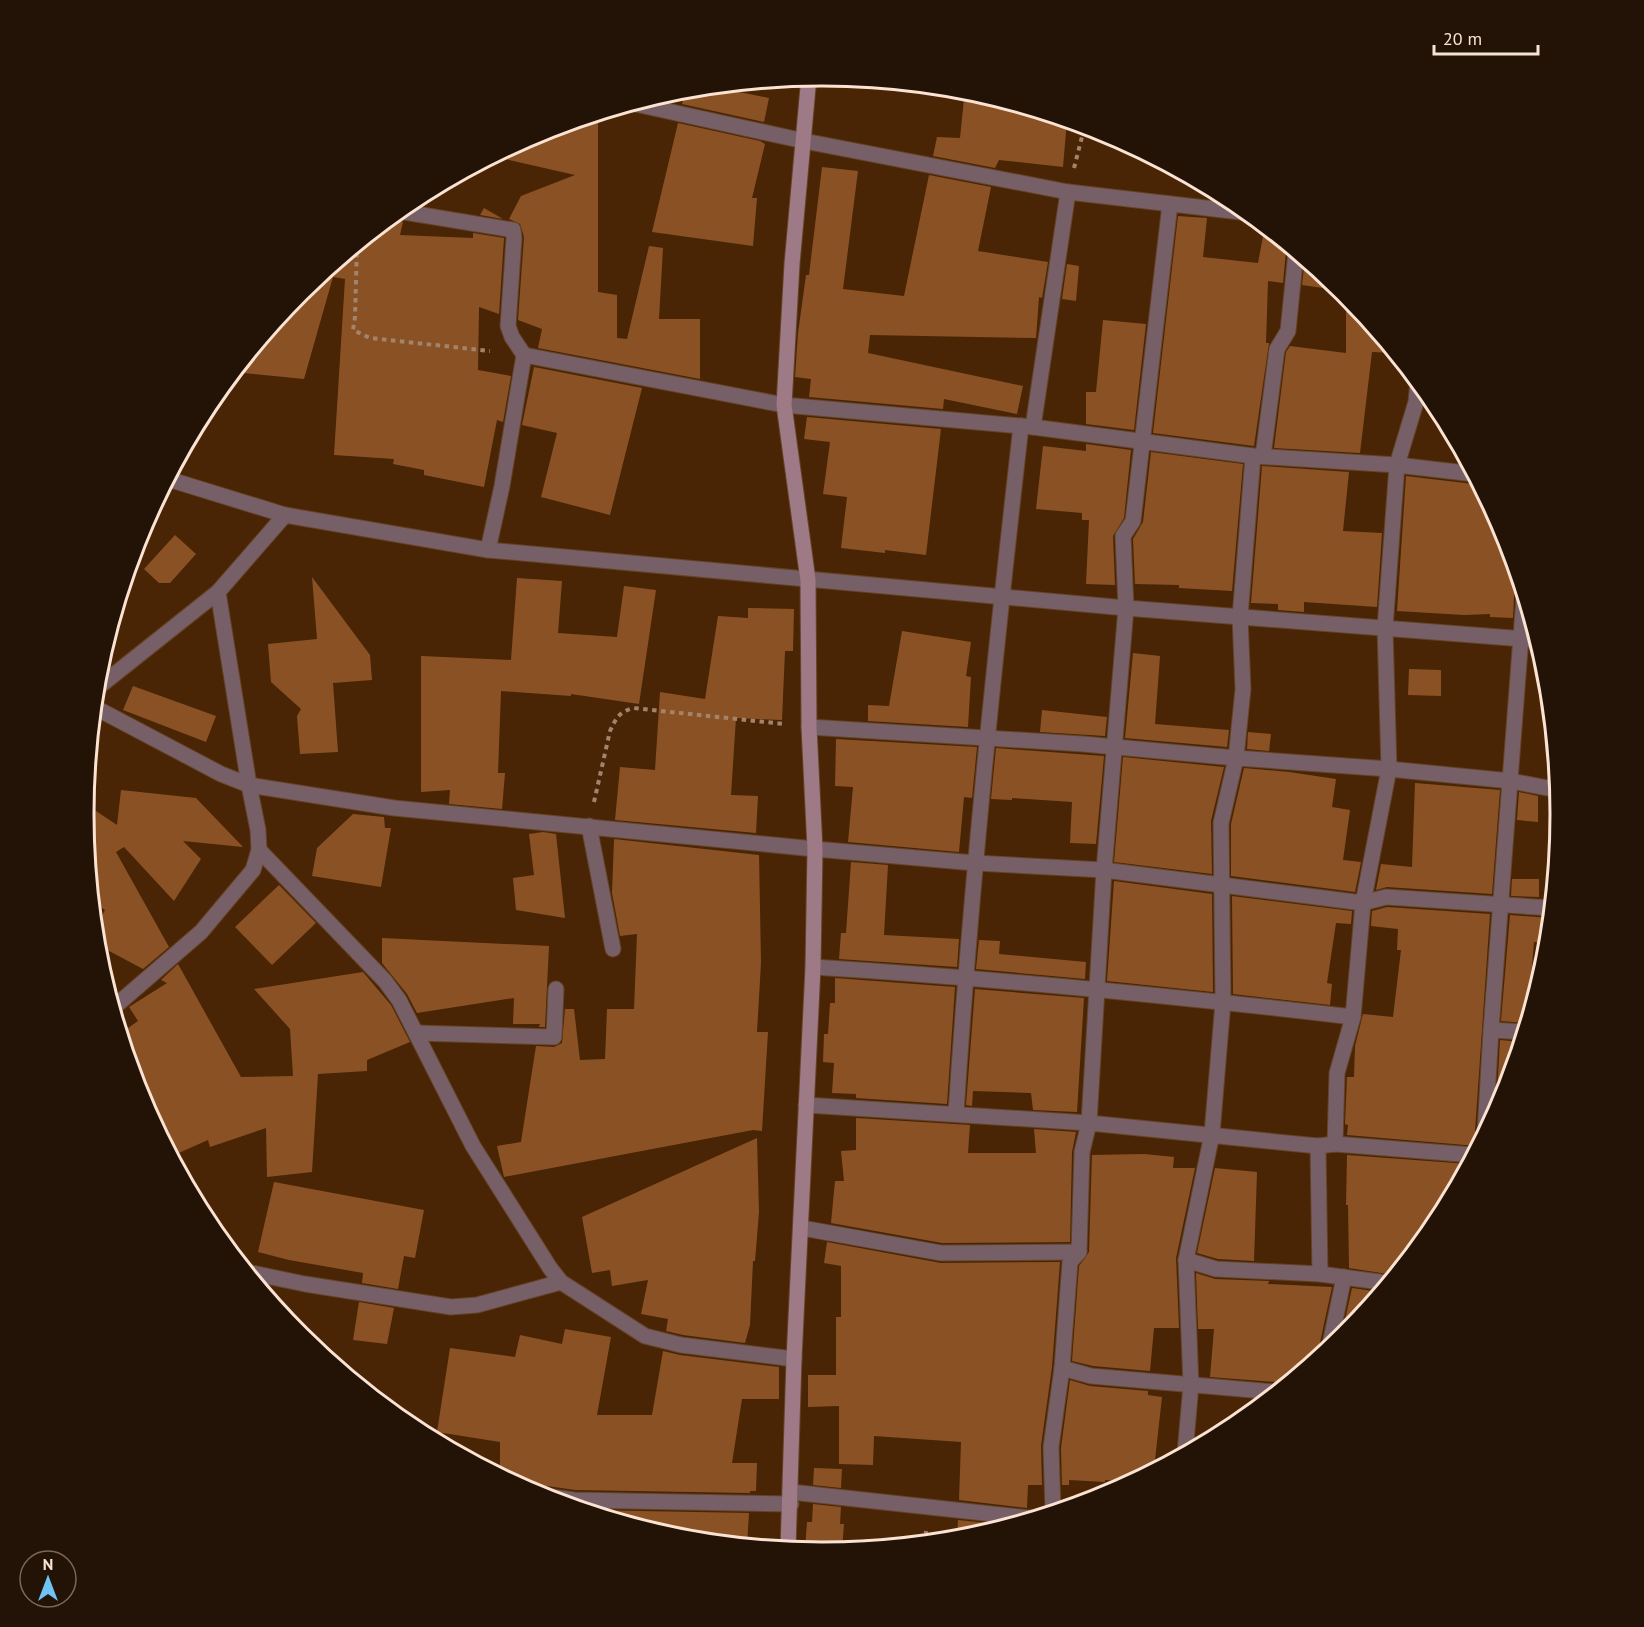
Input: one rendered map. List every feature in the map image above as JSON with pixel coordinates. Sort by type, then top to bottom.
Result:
[{"type":"street","points":[[788,1541],[794,1359],[813,967],[815,849],[809,727],[807,580],[784,405],[792,264],[808,86]]},
{"type":"street","points":[[646,107],[804,141],[1068,192],[1230,211]]},
{"type":"street","points":[[956,1113],[975,863],[1002,596],[1027,427],[1068,192]]},
{"type":"street","points":[[1053,1504],[1051,1447],[1062,1368],[1071,1263],[1079,1252],[1082,1152],[1089,1123],[1104,870],[1126,608],[1123,536],[1133,521],[1170,204]]},
{"type":"street","points":[[411,213],[513,230],[508,326],[512,337],[524,355],[502,486],[488,550]]},
{"type":"street","points":[[1186,1444],[1191,1385],[1186,1260],[1212,1134],[1223,1002],[1221,824],[1236,759],[1243,689],[1240,617],[1258,456],[1277,349],[1288,331],[1295,260]]},
{"type":"street","points":[[524,355],[784,405],[1027,427],[1258,456],[1397,465],[1465,473]]},
{"type":"street","points":[[1335,1144],[1338,1073],[1353,1017],[1363,903],[1389,769],[1385,628],[1397,465],[1417,394]]},
{"type":"street","points":[[175,481],[285,514],[488,550],[1126,608],[1528,639]]},
{"type":"street","points":[[106,681],[218,592],[285,514]]},
{"type":"street","points":[[119,1003],[201,932],[253,870],[259,850],[258,830],[218,592]]},
{"type":"street","points":[[1486,1111],[1511,781],[1529,643]]},
{"type":"street","points":[[101,711],[210,769],[249,785],[394,808],[975,863],[1104,870],[1363,903],[1386,897],[1544,908]]},
{"type":"street","points":[[809,727],[987,737],[1236,759],[1389,769],[1511,781],[1549,788]]},
{"type":"street","points":[[589,826],[613,950]]},
{"type":"street","points":[[259,850],[385,981],[399,1000],[473,1146],[561,1282],[645,1336],[681,1345],[794,1359]]},
{"type":"street","points":[[813,967],[965,976],[1096,988],[1353,1017]]},
{"type":"street","points":[[417,1034],[554,1037],[556,989]]},
{"type":"street","points":[[1491,1030],[1516,1032]]},
{"type":"street","points":[[806,1105],[956,1113],[1212,1134],[1318,1146],[1335,1144],[1465,1154]]},
{"type":"street","points":[[1318,1146],[1320,1274]]},
{"type":"street","points":[[802,1228],[941,1253],[1079,1252]]},
{"type":"street","points":[[1186,1260],[1216,1269],[1320,1274],[1380,1281]]},
{"type":"street","points":[[258,1274],[305,1284],[451,1307],[477,1305],[561,1282]]},
{"type":"street","points":[[1332,1332],[1344,1277]]},
{"type":"street","points":[[1062,1368],[1091,1376],[1265,1391]]},
{"type":"street","points":[[580,1500],[791,1498],[1012,1516]]},
{"type":"path","points":[[1068,192],[1083,134]]},
{"type":"path","points":[[357,254],[353,330],[370,339],[524,355]]},
{"type":"path","points":[[589,826],[610,731],[622,711],[633,708],[809,727]]},
{"type":"building","points":[[735,91],[769,98],[764,122],[682,104],[683,98]]},
{"type":"building","points":[[964,99],[1010,110],[1066,128],[1063,167],[999,160],[995,168],[933,156],[937,137],[960,138]]},
{"type":"building","points":[[598,121],[598,292],[617,295],[617,338],[627,339],[649,246],[663,248],[659,319],[700,319],[700,379],[538,348],[542,329],[518,320],[524,237],[520,224],[509,219],[521,196],[575,175],[505,159],[543,141]]},
{"type":"building","points":[[678,123],[765,144],[752,198],[757,198],[753,246],[652,232]]},
{"type":"building","points":[[822,167],[858,171],[843,289],[904,296],[929,175],[991,187],[978,251],[1048,262],[1042,298],[1039,297],[1036,338],[870,335],[868,353],[1023,386],[1017,414],[944,399],[943,409],[809,397],[811,379],[795,377],[798,333],[806,275],[809,275]]},
{"type":"building","points":[[484,208],[503,219],[480,215]]},
{"type":"building","points":[[1178,216],[1207,218],[1203,257],[1258,263],[1263,235],[1286,253],[1283,283],[1268,281],[1266,343],[1269,343],[1254,446],[1153,433]]},
{"type":"building","points":[[400,221],[403,222],[400,235],[473,238],[473,233],[504,238],[499,314],[479,307],[478,370],[511,376],[503,422],[497,420],[484,487],[424,475],[424,470],[393,464],[394,459],[334,455],[345,279],[333,277],[304,379],[242,373],[307,299],[342,266]]},
{"type":"building","points":[[1067,264],[1079,266],[1076,301],[1062,299]]},
{"type":"building","points":[[1304,268],[1326,288],[1302,285]]},
{"type":"building","points":[[1346,309],[1385,353],[1372,352],[1360,453],[1274,448],[1286,352],[1290,346],[1346,353]]},
{"type":"building","points":[[1103,320],[1146,324],[1134,430],[1086,424],[1086,392],[1096,392]]},
{"type":"building","points":[[534,367],[642,388],[610,515],[541,497],[557,433],[522,425]]},
{"type":"building","points":[[807,417],[941,429],[926,555],[841,548],[847,497],[823,494],[830,442],[804,439]]},
{"type":"building","points":[[1086,444],[1131,450],[1124,518],[1113,536],[1115,585],[1086,584],[1089,520],[1082,520],[1082,513],[1036,509],[1043,446],[1086,451]]},
{"type":"building","points":[[1151,452],[1243,464],[1232,591],[1179,588],[1179,585],[1135,584],[1133,539],[1143,522]]},
{"type":"building","points":[[1262,466],[1349,472],[1343,531],[1382,533],[1377,607],[1304,602],[1304,612],[1278,610],[1278,604],[1251,603]]},
{"type":"building","points":[[1406,476],[1470,484],[1495,535],[1511,579],[1515,593],[1513,618],[1490,617],[1490,614],[1464,615],[1397,611]]},
{"type":"building","points":[[175,535],[196,554],[170,583],[159,583],[144,569]]},
{"type":"building","points":[[312,577],[370,655],[372,680],[333,683],[338,752],[300,754],[297,716],[301,709],[271,682],[268,644],[317,639]]},
{"type":"building","points":[[517,578],[562,581],[558,633],[617,637],[624,586],[656,590],[639,704],[571,694],[571,696],[501,691],[498,773],[505,773],[502,809],[449,804],[450,790],[421,792],[421,656],[511,660]]},
{"type":"building","points":[[748,608],[794,609],[793,651],[785,651],[782,720],[736,718],[731,795],[758,796],[756,833],[615,820],[620,767],[655,770],[660,692],[705,699],[718,616],[748,618]]},
{"type":"building","points":[[902,631],[971,642],[966,676],[971,677],[968,727],[868,721],[868,705],[889,706]]},
{"type":"building","points":[[1133,653],[1160,656],[1155,724],[1229,730],[1227,747],[1125,738]]},
{"type":"building","points":[[1409,669],[1441,670],[1441,696],[1408,695]]},
{"type":"building","points":[[133,686],[216,716],[206,742],[123,710]]},
{"type":"building","points":[[1042,710],[1107,717],[1105,736],[1040,732]]},
{"type":"building","points":[[1248,732],[1271,734],[1269,751],[1247,749]]},
{"type":"building","points":[[836,739],[977,747],[972,798],[964,797],[959,852],[848,842],[853,787],[835,786]]},
{"type":"building","points":[[996,748],[1104,756],[1096,844],[1070,843],[1072,802],[991,799]]},
{"type":"building","points":[[1123,757],[1224,767],[1211,821],[1212,874],[1114,862]]},
{"type":"building","points":[[1244,768],[1336,779],[1332,807],[1350,810],[1343,860],[1361,862],[1355,892],[1231,876],[1231,824]]},
{"type":"building","points":[[1415,783],[1500,790],[1492,894],[1387,887],[1376,890],[1381,864],[1412,867]]},
{"type":"building","points":[[121,790],[196,798],[243,847],[183,841],[201,859],[174,901],[124,847],[116,852],[169,947],[143,969],[107,950],[101,917],[105,910],[100,906],[94,810],[117,825]]},
{"type":"building","points":[[1519,792],[1538,796],[1538,822],[1517,820]]},
{"type":"building","points":[[353,814],[384,817],[385,828],[391,828],[381,887],[312,876],[317,848]]},
{"type":"building","points":[[543,832],[556,834],[565,918],[516,910],[513,878],[534,875],[529,834]]},
{"type":"building","points":[[614,839],[759,855],[761,963],[757,1032],[768,1032],[762,1131],[753,1130],[504,1177],[497,1146],[521,1142],[536,1046],[554,1047],[562,1043],[565,1009],[574,1009],[580,1060],[605,1059],[607,1009],[634,1009],[637,934],[620,936],[612,893]]},
{"type":"building","points":[[851,862],[888,865],[884,935],[959,939],[957,967],[839,959],[841,933],[846,933]]},
{"type":"building","points":[[1512,879],[1539,879],[1539,897],[1511,896]]},
{"type":"building","points":[[1114,881],[1212,894],[1213,992],[1107,981]]},
{"type":"building","points":[[279,885],[316,923],[272,965],[235,927]]},
{"type":"building","points":[[1232,896],[1352,911],[1351,924],[1336,923],[1327,983],[1332,984],[1330,1005],[1233,994]]},
{"type":"building","points":[[1387,907],[1490,914],[1476,1133],[1469,1145],[1347,1135],[1348,1125],[1345,1124],[1347,1077],[1354,1077],[1355,1046],[1363,1014],[1393,1017],[1401,950],[1397,950],[1398,929],[1371,926],[1372,911]]},
{"type":"building","points":[[1510,915],[1543,917],[1538,942],[1534,942],[1531,977],[1519,1022],[1501,1021]]},
{"type":"building","points":[[382,938],[549,946],[545,1027],[539,1027],[540,1024],[513,1024],[514,998],[417,1013],[407,994],[382,963]]},
{"type":"building","points":[[979,940],[1000,941],[999,954],[1086,962],[1085,979],[976,969]]},
{"type":"building","points":[[178,964],[241,1077],[293,1076],[290,1029],[254,989],[363,972],[391,1005],[410,1042],[367,1060],[367,1071],[318,1074],[312,1172],[267,1177],[266,1128],[210,1147],[208,1140],[179,1153],[149,1092],[127,1029],[138,1021],[129,1007],[167,983],[161,980]]},
{"type":"building","points":[[835,978],[955,987],[947,1104],[856,1098],[856,1094],[832,1093],[834,1063],[823,1062],[824,1034],[828,1034],[830,1003],[835,1003]]},
{"type":"building","points":[[975,989],[1084,998],[1077,1112],[1033,1110],[1031,1093],[973,1091],[972,1106],[966,1105]]},
{"type":"building","points":[[1500,1040],[1513,1041],[1511,1048],[1497,1085]]},
{"type":"building","points":[[856,1118],[970,1125],[968,1153],[1036,1153],[1034,1129],[1076,1132],[1072,1152],[1070,1242],[942,1243],[831,1223],[835,1181],[844,1181],[841,1151],[856,1150]]},
{"type":"building","points":[[757,1138],[759,1212],[755,1261],[753,1261],[750,1325],[745,1343],[666,1331],[668,1319],[641,1314],[648,1280],[612,1286],[610,1270],[592,1273],[582,1217]]},
{"type":"building","points":[[1144,1154],[1174,1157],[1173,1168],[1195,1168],[1176,1258],[1179,1328],[1154,1328],[1150,1371],[1093,1366],[1072,1361],[1079,1266],[1089,1252],[1092,1155]]},
{"type":"building","points":[[1347,1155],[1460,1163],[1427,1218],[1386,1274],[1349,1268],[1348,1205],[1346,1205]]},
{"type":"building","points":[[1215,1168],[1257,1172],[1254,1261],[1218,1259],[1197,1253]]},
{"type":"building","points":[[274,1182],[424,1210],[415,1258],[404,1256],[398,1289],[362,1283],[363,1273],[258,1252]]},
{"type":"building","points":[[827,1242],[941,1263],[1060,1262],[1052,1367],[1041,1446],[1042,1485],[1028,1485],[1027,1508],[959,1500],[961,1442],[874,1436],[873,1465],[839,1464],[839,1406],[808,1407],[808,1375],[836,1375],[836,1317],[841,1317],[841,1266],[824,1263]]},
{"type":"building","points":[[1196,1273],[1215,1279],[1332,1287],[1320,1344],[1276,1382],[1210,1377],[1214,1329],[1198,1329]]},
{"type":"building","points":[[1352,1288],[1372,1291],[1369,1294],[1345,1319]]},
{"type":"building","points":[[359,1302],[394,1308],[387,1344],[353,1340]]},
{"type":"building","points":[[565,1329],[611,1337],[597,1415],[652,1415],[663,1351],[779,1367],[779,1399],[742,1399],[732,1463],[757,1463],[756,1491],[750,1491],[750,1493],[575,1490],[541,1485],[500,1466],[500,1442],[437,1431],[450,1348],[515,1357],[520,1335],[562,1344]]},
{"type":"building","points":[[1070,1380],[1090,1386],[1148,1391],[1148,1395],[1162,1397],[1155,1460],[1144,1466],[1113,1481],[1069,1480],[1069,1485],[1062,1485],[1061,1448]]},
{"type":"building","points":[[814,1468],[842,1469],[841,1488],[813,1485]]},
{"type":"building","points":[[813,1504],[841,1507],[840,1524],[844,1524],[843,1541],[806,1541],[807,1522],[812,1522]]},
{"type":"building","points":[[613,1510],[749,1513],[747,1537],[680,1528]]},
{"type":"building","points":[[958,1520],[986,1523],[964,1528],[958,1529]]}]
